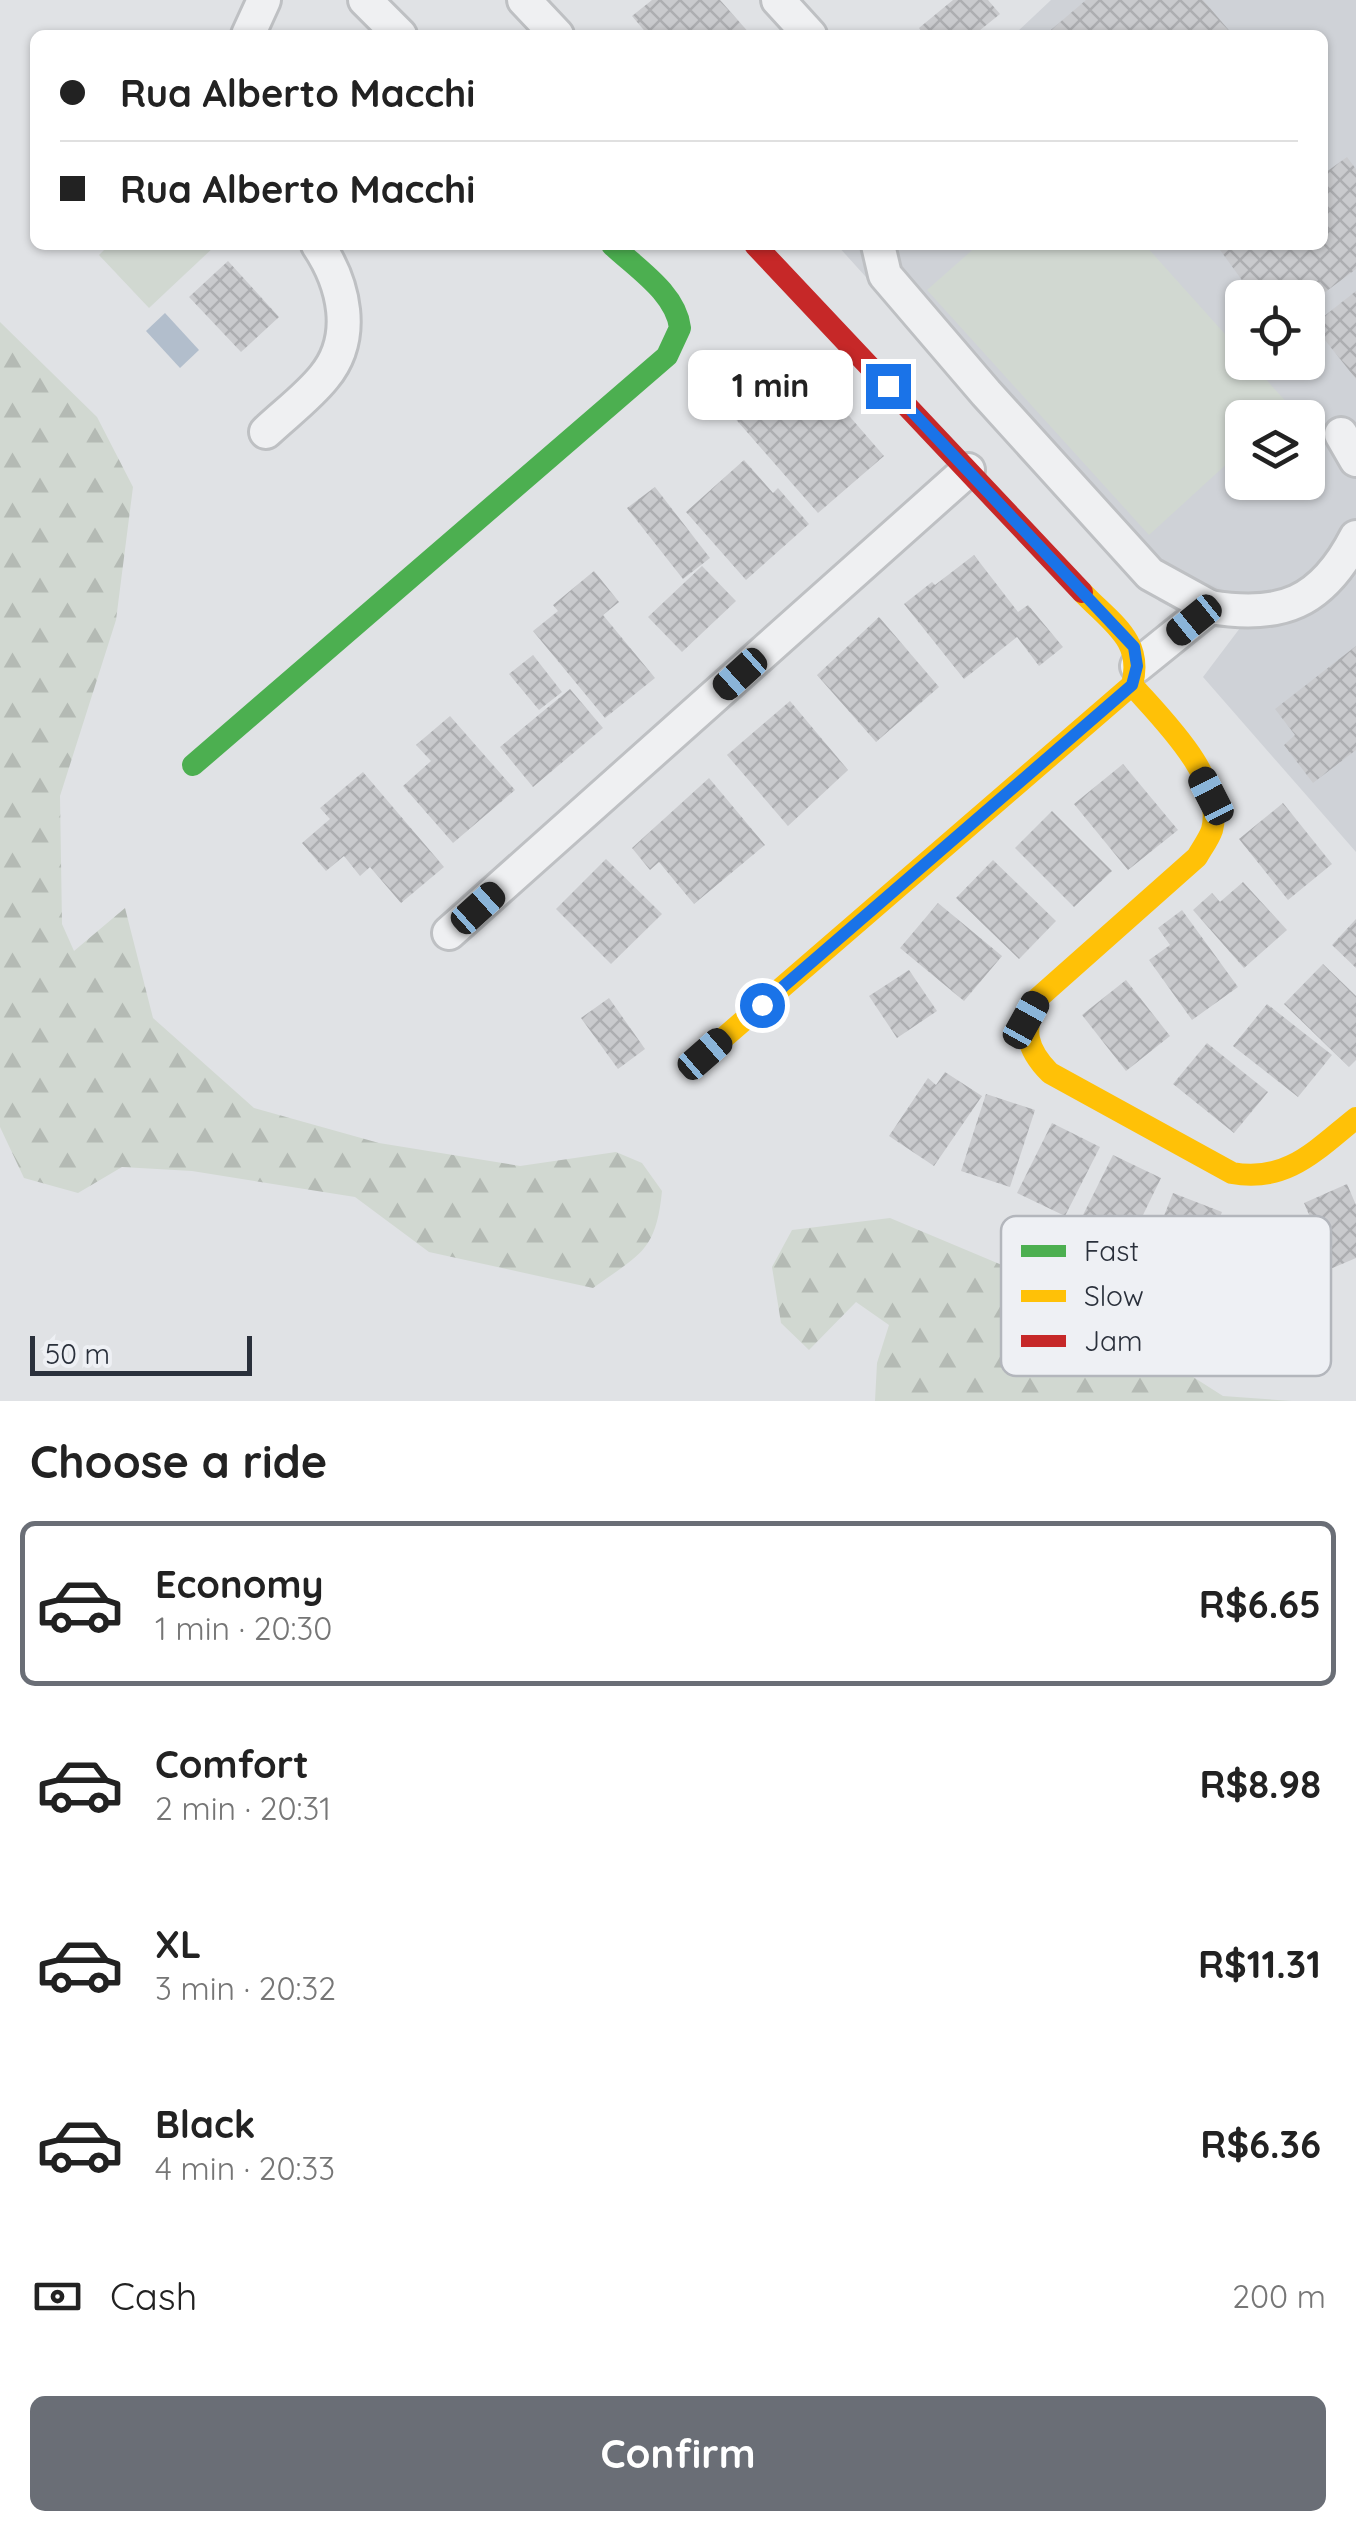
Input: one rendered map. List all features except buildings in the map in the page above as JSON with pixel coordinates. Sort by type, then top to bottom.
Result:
[{"type":"street","points":[[250,30],[264,0]]},
{"type":"street","points":[[365,0],[395,30]]},
{"type":"street","points":[[524,0],[552,30]]},
{"type":"street","points":[[778,0],[805,30]]},
{"type":"street","points":[[266,432],[324,378],[336,358],[344,313],[334,269],[321,250]]},
{"type":"street","points":[[193,765],[667,356],[679,339],[680,319],[670,302],[617,250]]},
{"type":"street","points":[[761,250],[1134,647],[1134,676],[1188,751],[1211,796],[1213,828],[1197,858],[1038,999],[1026,1020],[1034,1059],[1050,1073],[1232,1173],[1260,1177],[1287,1166],[1356,1118]]},
{"type":"street","points":[[879,250],[885,274],[1150,574],[1210,608],[1241,613],[1273,612],[1306,598],[1341,567],[1356,537]]},
{"type":"street","points":[[449,934],[968,470]]},
{"type":"street","points":[[705,1054],[1210,608]]},
{"type":"shaded area","points":[[1051,0],[1356,0],[1356,852],[1203,677],[1240,628],[1205,626],[1159,601],[842,250],[1328,250],[1328,30],[1019,30]]},
{"type":"green space","points":[[104,250],[211,250],[149,308],[99,255]]},
{"type":"green space","points":[[972,250],[1149,250],[1225,334],[1225,380],[1266,380],[1285,400],[1225,400],[1225,466],[1149,535],[927,290]]},
{"type":"green space","points":[[0,322],[97,417],[133,487],[116,620],[60,796],[62,924],[74,951],[125,908],[153,1018],[254,1108],[379,1143],[520,1166],[616,1152],[642,1163],[662,1191],[650,1240],[634,1258],[593,1288],[429,1252],[355,1197],[192,1171],[122,1167],[78,1193],[24,1178],[0,1127]]},
{"type":"green space","points":[[890,1218],[1001,1265],[1001,1376],[1192,1376],[1223,1396],[1292,1401],[875,1401],[877,1363],[889,1325],[856,1302],[809,1350],[781,1323],[772,1267],[792,1230]]},
{"type":"water","points":[[165,313],[199,350],[180,368],[146,331]]},
{"type":"traffic: fast","points":[[193,765],[667,356],[680,328],[677,315],[654,282],[618,250]]},
{"type":"traffic: slow","points":[[705,1054],[1132,685],[1134,669],[1129,644],[1082,592]]},
{"type":"traffic: slow","points":[[1132,685],[1174,732],[1200,771],[1214,811],[1212,830],[1197,857],[1037,999],[1029,1020],[1031,1047],[1050,1073],[1232,1173],[1251,1175],[1285,1168],[1314,1152],[1356,1118]]},
{"type":"traffic: jam","points":[[760,250],[1082,592]]},
{"type":"route","points":[[762,1005],[1132,685],[1137,666],[1134,647],[888,386]]}]
